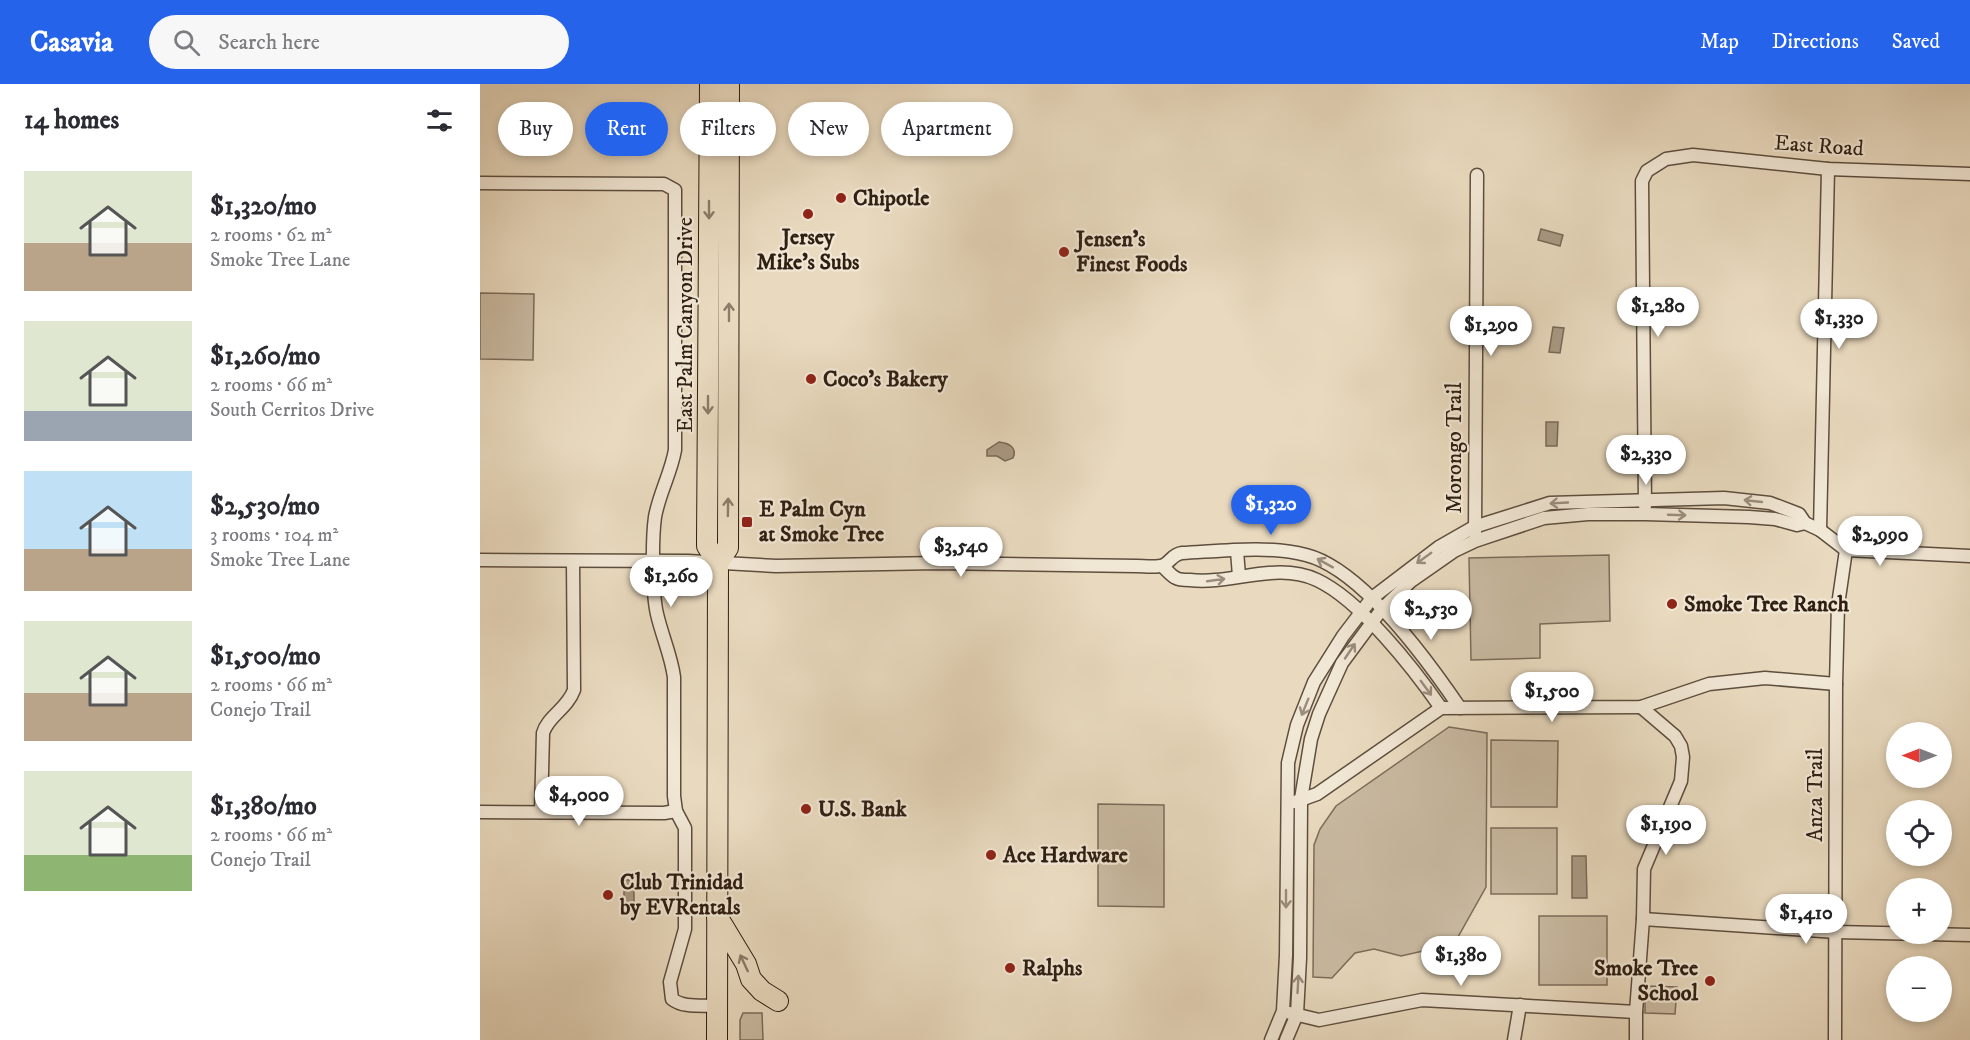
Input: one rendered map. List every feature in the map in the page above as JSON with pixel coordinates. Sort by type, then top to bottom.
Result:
[{"type":"main road","name":"East Palm Canyon Drive","points":[[710,84],[707,546],[718,562],[717,1040]]},
{"type":"main road","name":"East Palm Canyon Drive","points":[[718,562],[728,548],[729,84]]},
{"type":"main road","points":[[717,916],[746,964],[750,979],[762,991],[778,1001]]},
{"type":"street","name":"East Road","points":[[1645,507],[1642,181],[1647,171],[1666,159],[1693,155],[1828,169],[1970,174]]},
{"type":"street","points":[[1820,530],[1828,169]]},
{"type":"street","name":"Morongo Trail","points":[[1475,541],[1477,175]]},
{"type":"street","points":[[480,183],[664,184],[675,190],[675,450],[655,519],[654,561],[656,613],[672,660],[674,677],[674,796],[676,811],[685,828],[685,929],[669,982],[672,999],[685,1005],[717,1006]]},
{"type":"street","points":[[1286,1040],[1297,1014],[1300,958],[1301,799],[1311,738],[1319,714],[1342,663],[1382,609],[1412,581],[1454,551],[1475,541],[1544,518],[1724,498],[1770,503],[1799,514],[1805,523],[1820,530],[1846,550],[1970,556]]},
{"type":"street","points":[[1271,1040],[1283,1011],[1286,955],[1288,763],[1297,725],[1314,682],[1343,636],[1372,598],[1439,547],[1474,527],[1550,503],[1645,507],[1775,519],[1797,525],[1805,523]]},
{"type":"street","name":"Anza Trail","points":[[1835,1040],[1836,684],[1838,605],[1846,550]]},
{"type":"street","points":[[1237,551],[1239,576]]},
{"type":"street","points":[[480,560],[718,562],[776,566],[956,563],[1162,566],[1177,554],[1285,551],[1321,559],[1372,598],[1424,656],[1460,708]]},
{"type":"street","points":[[541,812],[545,725],[570,701],[574,690],[573,561]]},
{"type":"street","points":[[1162,566],[1176,578],[1202,581],[1281,572],[1317,580],[1342,596],[1371,623],[1412,669],[1441,708]]},
{"type":"street","points":[[1287,807],[1317,794],[1441,708],[1641,707],[1709,684],[1765,678],[1836,684]]},
{"type":"street","points":[[1636,1040],[1644,869],[1681,781],[1683,757],[1681,746],[1675,736],[1641,707]]},
{"type":"street","points":[[480,812],[664,813],[676,811]]},
{"type":"street","points":[[1643,920],[1836,932],[1970,935]]},
{"type":"street","points":[[1283,1011],[1319,1020],[1422,999],[1636,1012]]},
{"type":"street","points":[[1514,1040],[1520,1005]]},
{"type":"shaded area","points":[[1541,229],[1563,235],[1560,246],[1538,240]]},
{"type":"shaded area","points":[[480,293],[534,294],[533,360],[480,359]]},
{"type":"shaded area","points":[[1553,327],[1564,328],[1560,353],[1549,352]]},
{"type":"shaded area","points":[[1546,422],[1558,422],[1557,446],[1546,446]]},
{"type":"shaded area","points":[[999,442],[1013,448],[1013,458],[1005,461],[997,456],[987,456],[987,450]]},
{"type":"shaded area","points":[[1609,555],[1610,621],[1540,624],[1540,658],[1471,660],[1469,558]]},
{"type":"shaded area","points":[[1449,727],[1487,733],[1486,887],[1454,944],[1401,956],[1374,949],[1355,953],[1332,978],[1313,977],[1314,845],[1320,829],[1336,806]]},
{"type":"shaded area","points":[[1491,740],[1558,741],[1557,807],[1491,807]]},
{"type":"shaded area","points":[[1098,804],[1164,805],[1164,907],[1098,906]]},
{"type":"shaded area","points":[[1491,828],[1557,828],[1557,894],[1491,894]]},
{"type":"shaded area","points":[[1572,856],[1586,856],[1587,898],[1572,898]]},
{"type":"shaded area","points":[[624,880],[634,880],[634,904],[624,904]]},
{"type":"shaded area","points":[[1539,916],[1607,916],[1607,985],[1539,985]]},
{"type":"shaded area","points":[[1645,986],[1677,987],[1675,1014],[1645,1013]]},
{"type":"shaded area","points":[[743,1013],[762,1013],[763,1040],[740,1040],[740,1020]]},
{"type":"place","name":"Chipotle","points":[[841,198]]},
{"type":"place","name":"Jersey Mike's Subs","points":[[808,214]]},
{"type":"place","name":"Jensen’s Finest Foods","points":[[1064,252]]},
{"type":"place","name":"Coco's Bakery","points":[[811,379]]},
{"type":"place","name":"E Palm Cyn at Smoke Tree","points":[[747,522]]},
{"type":"place","name":"Smoke Tree Ranch","points":[[1672,604]]},
{"type":"place","name":"U.S. Bank","points":[[806,809]]},
{"type":"place","name":"Ace Hardware","points":[[991,855]]},
{"type":"place","name":"Club Trinidad by EVRentals","points":[[608,895]]},
{"type":"place","name":"Ralphs","points":[[1010,968]]},
{"type":"place","name":"Smoke Tree School","points":[[1710,981]]}]
